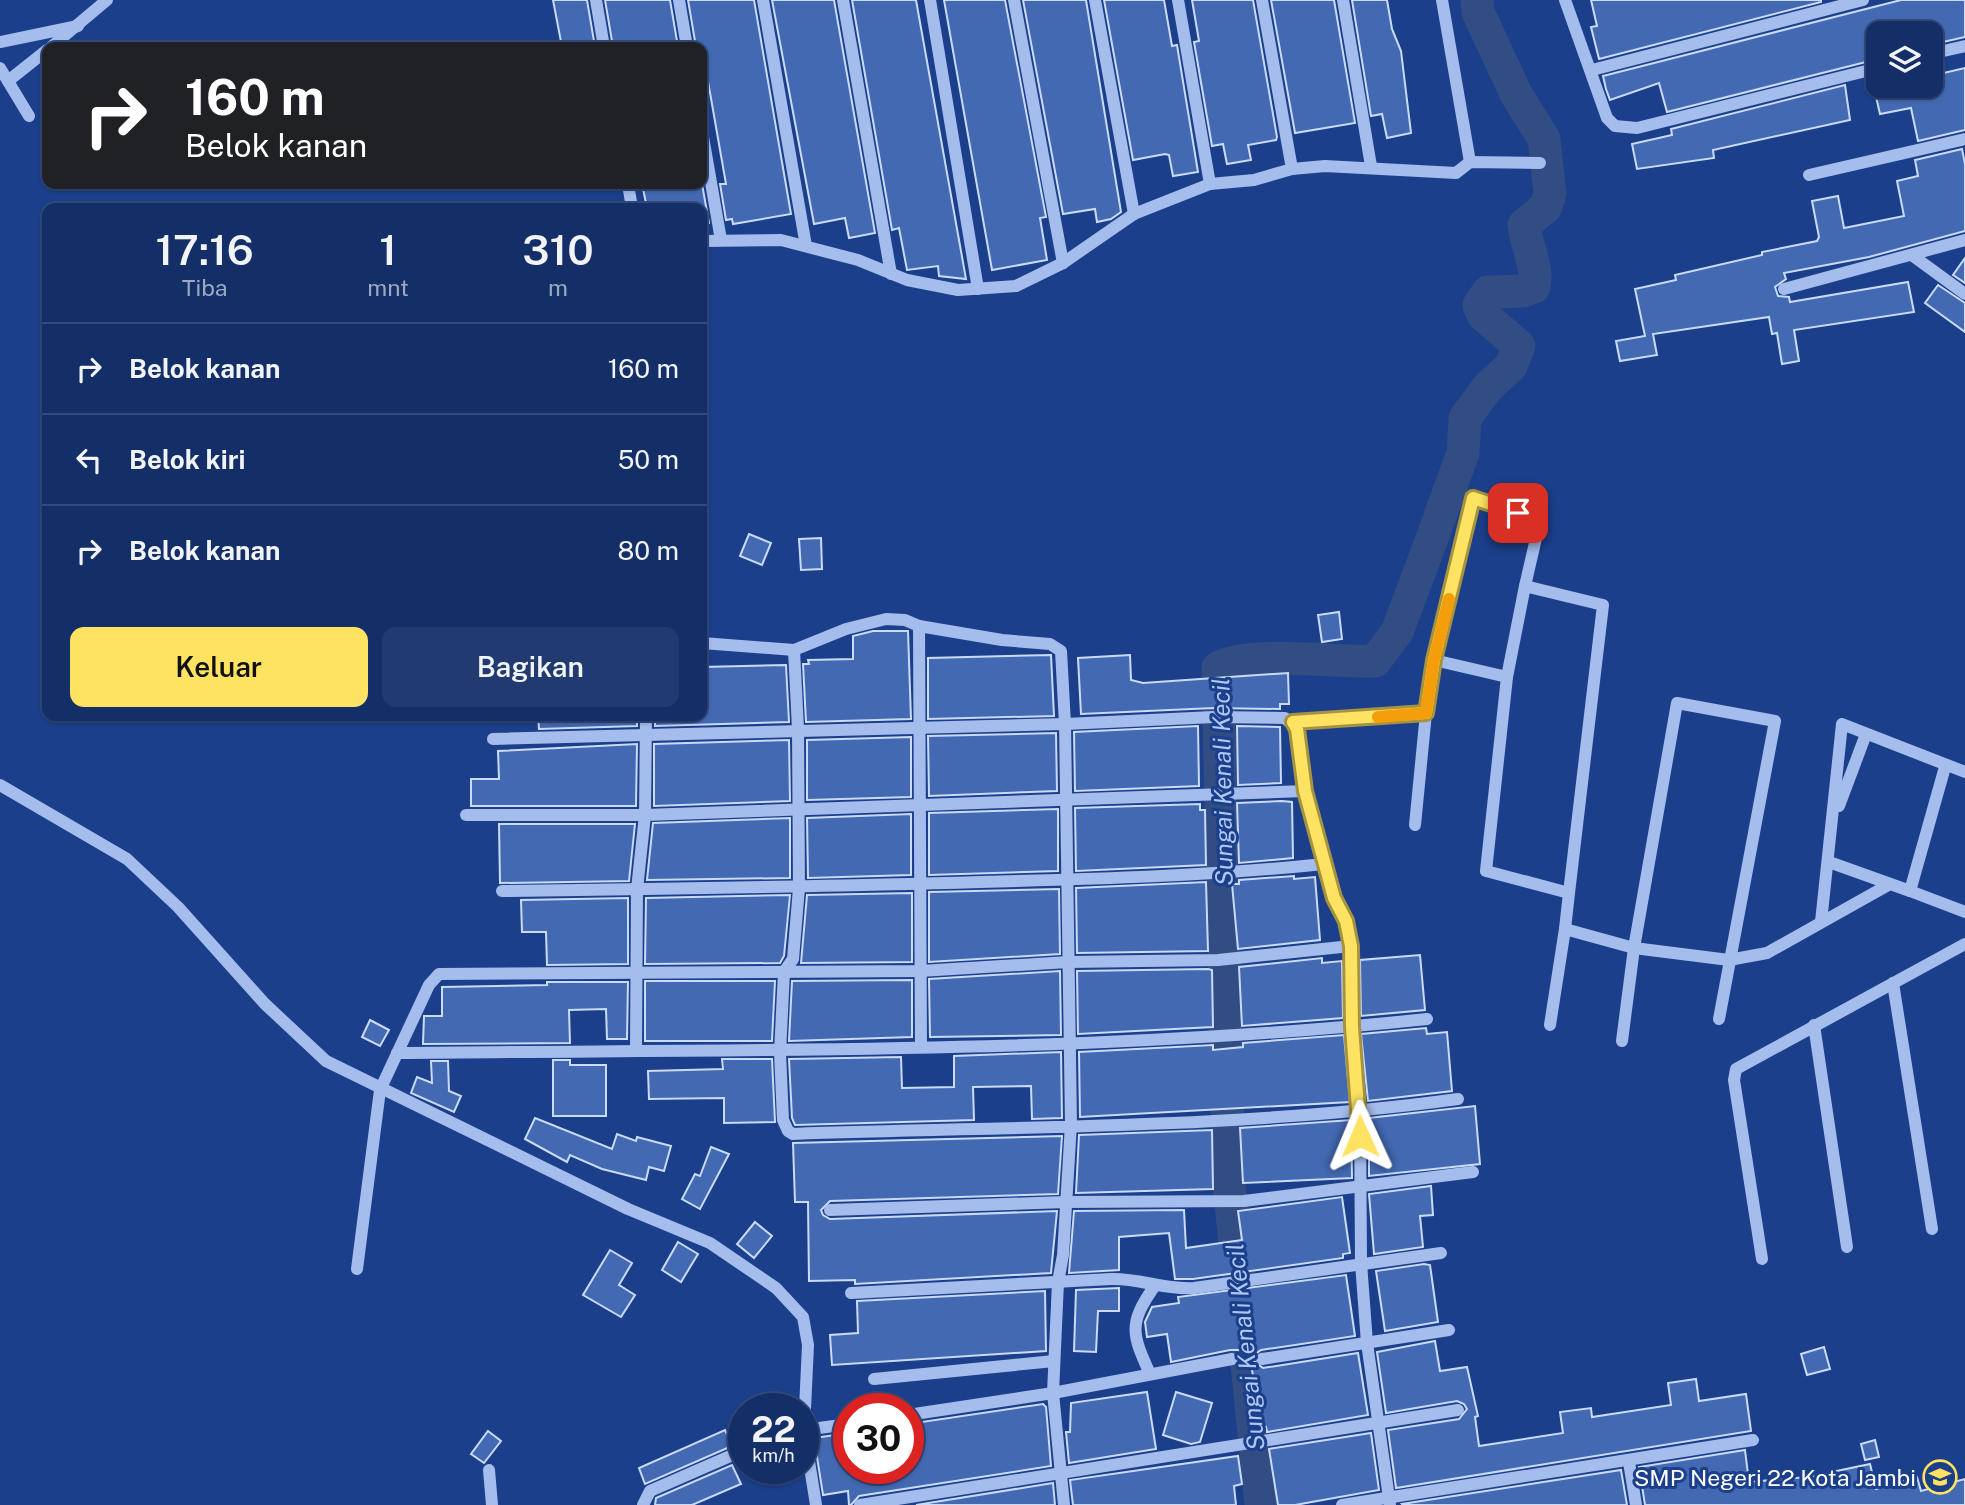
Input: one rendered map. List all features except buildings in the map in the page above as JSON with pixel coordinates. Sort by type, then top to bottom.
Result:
[{"type":"street","points":[[596,0],[603,42]]},
{"type":"street","points":[[679,0],[686,42]]},
{"type":"street","points":[[764,0],[806,246]]},
{"type":"street","points":[[843,0],[891,274]]},
{"type":"street","points":[[930,0],[978,289]]},
{"type":"street","points":[[1014,0],[1063,263]]},
{"type":"street","points":[[1095,0],[1134,214]]},
{"type":"street","points":[[1178,0],[1210,184]]},
{"type":"street","points":[[1262,0],[1292,169]]},
{"type":"street","points":[[1343,0],[1371,166]]},
{"type":"street","points":[[1442,0],[1470,162]]},
{"type":"street","points":[[1565,0],[1607,118],[1615,126],[1637,128],[1866,71]]},
{"type":"street","points":[[1592,70],[1863,0]]},
{"type":"street","points":[[58,42],[100,3]]},
{"type":"street","points":[[0,42],[78,26]]},
{"type":"street","points":[[1943,51],[1965,46]]},
{"type":"street","points":[[8,81],[42,54]]},
{"type":"street","points":[[0,68],[29,116]]},
{"type":"street","points":[[1809,175],[1965,139]]},
{"type":"street","points":[[707,160],[721,240]]},
{"type":"street","points":[[707,241],[780,240],[858,260],[907,280],[958,290],[1016,286],[1063,263],[1134,214],[1210,184],[1254,180],[1292,169],[1371,166],[1456,173],[1470,162],[1540,163]]},
{"type":"street","points":[[1784,289],[1965,240]]},
{"type":"street","points":[[1913,256],[1965,294]]},
{"type":"street","points":[[1415,825],[1434,660],[1473,498],[1540,521],[1524,586],[1507,677],[1486,871],[1569,892]]},
{"type":"street","points":[[1524,586],[1603,605],[1565,929],[1550,1025]]},
{"type":"street","points":[[707,643],[794,650],[871,622],[905,620],[919,626],[1002,640],[1050,644],[1061,651],[1065,724],[1071,1124],[1058,1282],[1053,1393],[1064,1505]]},
{"type":"street","points":[[919,626],[921,1047]]},
{"type":"street","points":[[794,650],[799,729],[799,888],[793,959],[784,972],[780,1053],[783,1120],[785,1127],[793,1134],[1220,1120],[1360,1112],[1458,1099]]},
{"type":"street","points":[[1434,660],[1507,677]]},
{"type":"street","points":[[1622,1041],[1634,948],[1677,703],[1775,721],[1719,1018]]},
{"type":"street","points":[[493,739],[1065,724],[1218,717],[1285,718],[1293,722],[1426,713]]},
{"type":"street","points":[[636,1050],[637,889],[645,815],[646,721]]},
{"type":"street","points":[[1293,722],[1297,729],[1305,791],[1334,898],[1346,921],[1351,946],[1352,1027],[1360,1112],[1361,1263],[1367,1343],[1390,1501]]},
{"type":"street","points":[[1821,922],[1842,724],[1965,772]]},
{"type":"street","points":[[1833,824],[1866,734]]},
{"type":"street","points":[[1910,891],[1945,766]]},
{"type":"street","points":[[0,785],[127,859],[178,908],[265,1004],[326,1061],[380,1090],[628,1209],[710,1243],[776,1288],[803,1317],[808,1345],[806,1393]]},
{"type":"street","points":[[466,815],[645,815],[1305,791]]},
{"type":"street","points":[[1829,862],[1965,912]]},
{"type":"street","points":[[502,891],[799,888],[1066,880],[1228,874],[1324,864]]},
{"type":"street","points":[[1565,929],[1634,948],[1729,960],[1767,953],[1890,884]]},
{"type":"street","points":[[1762,1259],[1734,1080],[1736,1069],[1965,944]]},
{"type":"street","points":[[357,1269],[380,1090],[432,978],[439,974],[920,971],[1068,962],[1224,960],[1351,946]]},
{"type":"street","points":[[1893,983],[1932,1229]]},
{"type":"street","points":[[397,1053],[636,1050],[780,1053],[1069,1044],[1236,1036],[1427,1019]]},
{"type":"street","points":[[1814,1025],[1847,1247]]},
{"type":"street","points":[[830,1210],[1066,1202],[1244,1201],[1473,1172]]},
{"type":"street","points":[[851,1293],[1130,1279],[1154,1287],[1194,1288],[1441,1253]]},
{"type":"street","points":[[1150,1374],[1133,1328],[1139,1308],[1154,1287]]},
{"type":"street","points":[[1262,1359],[1449,1330]]},
{"type":"street","points":[[924,1413],[1053,1393],[1232,1359]]},
{"type":"street","points":[[874,1379],[1054,1361]]},
{"type":"street","points":[[860,1505],[1059,1471],[1458,1410]]},
{"type":"street","points":[[1342,1505],[1390,1501],[1754,1440]]},
{"type":"street","points":[[643,1505],[650,1491],[728,1457]]},
{"type":"street","points":[[1629,1462],[1636,1505]]},
{"type":"street","points":[[489,1470],[492,1505]]},
{"type":"street","points":[[813,1484],[816,1505]]},
{"type":"waterway","name":"Sungai Kenali Kecil","points":[[1261,1505],[1229,1184],[1218,668],[1232,663],[1271,658],[1375,661],[1397,632],[1427,552],[1463,453],[1465,418],[1488,387],[1511,366],[1519,346],[1483,315],[1479,305],[1488,292],[1524,291],[1534,287],[1534,264],[1524,225],[1546,207],[1550,193],[1544,139],[1516,94],[1478,12],[1477,0]]},
{"type":"slow traffic","points":[[1378,717],[1426,713],[1434,660],[1449,599]]},
{"type":"place","name":"SMP Negeri 22 Kota Jambi","points":[[1940,1477]]},
{"type":"route","points":[[1360,1136],[1352,1027],[1351,946],[1346,921],[1334,898],[1305,791],[1297,729],[1293,722],[1426,713],[1434,660],[1473,498],[1518,513]]}]
